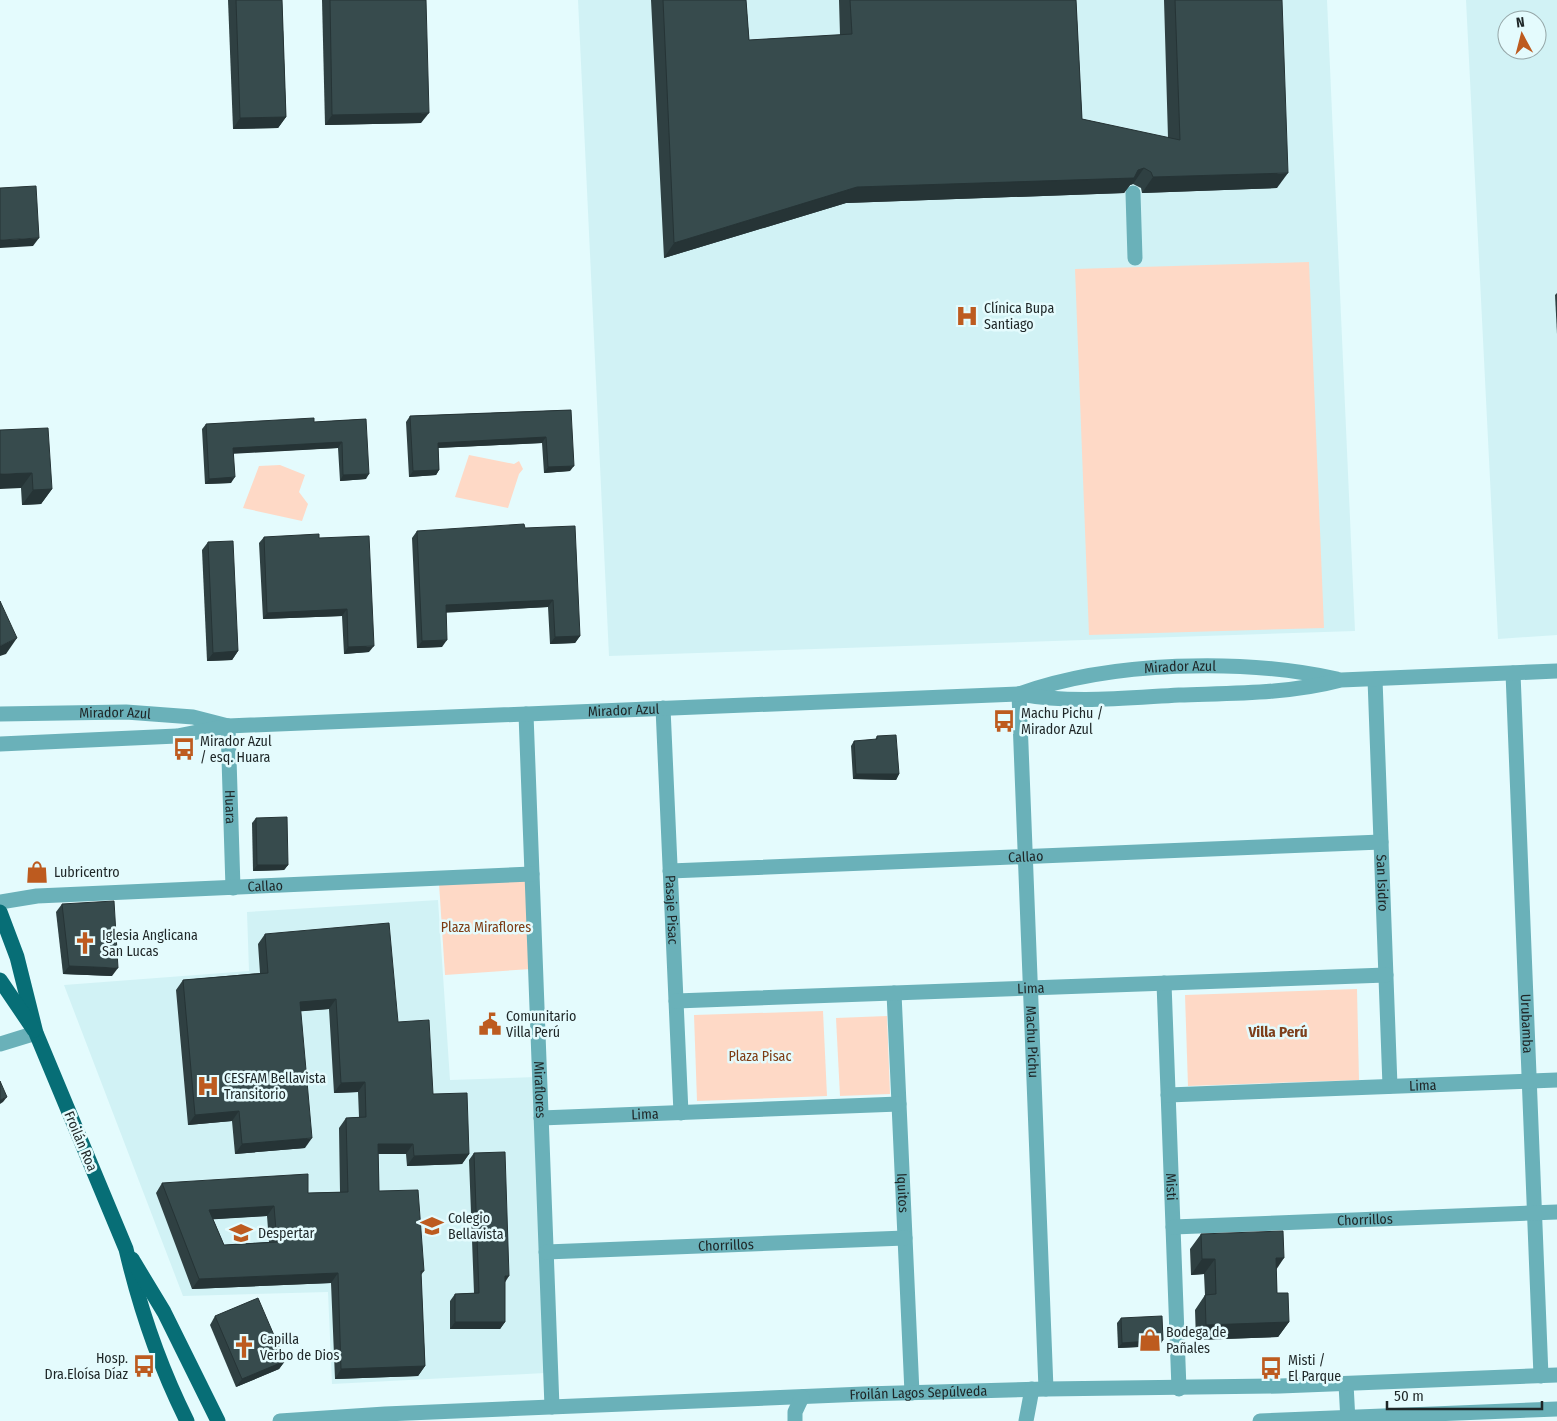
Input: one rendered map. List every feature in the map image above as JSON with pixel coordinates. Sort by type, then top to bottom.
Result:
[{"type":"main road","name":"Froilán Roa","points":[[0,912],[17,957],[36,1033],[126,1249],[164,1312],[218,1421]]},
{"type":"main road","name":"Froilán Roa","points":[[0,980],[36,1033]]},
{"type":"main road","name":"Froilán Roa","points":[[126,1249],[134,1282],[153,1342],[187,1421]]},
{"type":"street","points":[[1133,193],[1136,258]]},
{"type":"street","name":"Mirador Azul","points":[[1019,694],[1061,681],[1093,674],[1190,667],[1284,670],[1341,680],[1557,671]]},
{"type":"street","name":"Urubamba","points":[[1513,673],[1541,1376]]},
{"type":"street","name":"San Isidro","points":[[1375,679],[1390,1086]]},
{"type":"street","name":"Mirador Azul","points":[[0,744],[176,736],[228,726],[1019,694],[1076,700],[1274,691],[1309,688],[1341,680]]},
{"type":"street","name":"Machu Pichu","points":[[1019,694],[1031,988],[1039,1389],[1026,1421]]},
{"type":"street","name":"Pasaje Pisac","points":[[663,708],[681,1113]]},
{"type":"street","name":"Mirador Azul","points":[[0,714],[126,712],[193,717],[228,726]]},
{"type":"street","name":"Miraflores","points":[[526,714],[552,1408]]},
{"type":"street","name":"Huara","points":[[228,726],[233,888]]},
{"type":"street","name":"Callao","points":[[670,871],[1381,842]]},
{"type":"street","name":"Callao","points":[[0,902],[37,896],[532,874]]},
{"type":"street","name":"Lima","points":[[676,1001],[1386,975]]},
{"type":"street","name":"Misti","points":[[1164,983],[1179,1389]]},
{"type":"street","name":"Iquitos","points":[[894,993],[912,1393]]},
{"type":"street","points":[[0,1044],[36,1033]]},
{"type":"street","name":"Lima","points":[[1168,1095],[1557,1080]]},
{"type":"street","name":"Lima","points":[[541,1118],[899,1104]]},
{"type":"street","name":"Chorrillos","points":[[1173,1227],[1557,1212]]},
{"type":"street","name":"Chorrillos","points":[[546,1252],[905,1238]]},
{"type":"street","name":"Froilán Lagos Sepúlveda","points":[[280,1421],[912,1393],[1039,1389],[1179,1389],[1557,1375]]},
{"type":"street","points":[[1346,1384],[1348,1420]]},
{"type":"street","points":[[794,1421],[795,1412],[802,1397]]},
{"type":"street","points":[[1260,1421],[1348,1420],[1557,1409]]},
{"type":"shaded area","name":"Clínica Bupa Santiago","points":[[578,0],[1327,0],[1355,631],[609,656]]},
{"type":"shaded area","points":[[1466,0],[1557,0],[1557,635],[1498,639]]},
{"type":"shaded area","points":[[438,900],[450,1080],[536,1077],[545,1373],[332,1384],[328,1292],[183,1296],[64,985],[249,971],[247,912]]},
{"type":"green space","points":[[1309,262],[1324,628],[1089,635],[1075,269]]},
{"type":"green space","points":[[469,455],[514,464],[519,461],[523,469],[519,474],[508,508],[455,497]]},
{"type":"green space","points":[[280,465],[305,475],[299,492],[308,504],[302,521],[243,508],[259,466]]},
{"type":"green space","name":"Plaza Miraflores","points":[[527,878],[531,969],[445,975],[439,883]]},
{"type":"green space","points":[[1357,989],[1359,1080],[1188,1086],[1185,995]]},
{"type":"green space","name":"Plaza Pisac","points":[[823,1011],[827,1096],[697,1101],[694,1015]]},
{"type":"green space","points":[[887,1016],[890,1094],[840,1096],[836,1018]]},
{"type":"building","points":[[236,0],[282,0],[286,117],[240,118]]},
{"type":"building","points":[[330,0],[426,0],[429,113],[332,115]]},
{"type":"building","points":[[663,0],[746,0],[749,40],[852,34],[850,0],[1076,0],[1082,119],[1180,140],[1175,0],[1282,0],[1288,173],[1153,177],[1151,172],[1144,168],[1138,170],[1134,178],[857,187],[674,243]]},
{"type":"building","points":[[36,186],[39,238],[0,240],[0,188]]},
{"type":"building","points":[[571,410],[574,466],[548,467],[546,437],[438,443],[439,470],[413,471],[410,416]]},
{"type":"building","points":[[314,418],[314,422],[366,419],[369,474],[343,475],[342,442],[233,448],[235,477],[209,479],[206,424]]},
{"type":"building","points":[[48,428],[52,489],[33,490],[32,473],[0,474],[0,430]]},
{"type":"building","points":[[524,524],[525,528],[575,526],[580,636],[555,637],[553,600],[446,605],[447,640],[422,641],[417,531]]},
{"type":"building","points":[[319,534],[319,538],[369,536],[374,646],[348,647],[347,609],[267,613],[264,537]]},
{"type":"building","points":[[233,541],[238,651],[213,653],[208,542]]},
{"type":"building","points":[[0,601],[17,638],[0,646]]},
{"type":"building","points":[[896,735],[899,774],[856,774],[854,741],[877,739],[877,736]]},
{"type":"building","points":[[287,817],[288,865],[257,865],[256,818]]},
{"type":"building","name":"Iglesia Anglicana San Lucas","points":[[114,901],[118,968],[69,966],[62,904]]},
{"type":"building","points":[[389,923],[398,1022],[429,1020],[433,1094],[467,1093],[469,1154],[414,1156],[413,1144],[378,1144],[379,1191],[418,1190],[424,1271],[421,1271],[425,1366],[341,1369],[338,1273],[199,1279],[162,1183],[308,1174],[308,1193],[348,1192],[346,1118],[366,1117],[365,1082],[341,1083],[336,999],[300,1002],[312,1138],[242,1144],[239,1111],[195,1115],[183,980],[268,973],[265,934]],"holes":[[[274,1206],[277,1242],[224,1245],[209,1210]]]},
{"type":"building","points":[[0,1081],[7,1097],[0,1100]]},
{"type":"building","points":[[505,1152],[509,1276],[505,1276],[505,1322],[455,1322],[455,1294],[479,1293],[474,1153]]},
{"type":"building","points":[[1283,1231],[1284,1258],[1276,1258],[1277,1293],[1288,1293],[1289,1322],[1206,1325],[1205,1295],[1216,1294],[1215,1259],[1202,1259],[1201,1234]]},
{"type":"building","name":"Capilla Verbo de Dios","points":[[258,1298],[285,1361],[242,1379],[215,1316]]},
{"type":"building","points":[[1162,1316],[1163,1340],[1122,1343],[1121,1318]]},
{"type":"place","name":"Clínica Bupa Santiago","points":[[967,316]]},
{"type":"place","name":"Machu Pichu / Mirador Azul","points":[[1004,721]]},
{"type":"place","name":"Mirador Azul / esq. Huara","points":[[184,749]]},
{"type":"place","name":"Lubricentro","points":[[37,872]]},
{"type":"place","name":"Iglesia Anglicana San Lucas","points":[[85,943]]},
{"type":"place","name":"Comunitario Villa Perú","points":[[490,1024]]},
{"type":"place","name":"CESFAM Bellavista Transitorio","points":[[208,1086]]},
{"type":"place","name":"Colegio Bellavista","points":[[432,1226]]},
{"type":"place","name":"Despertar","points":[[241,1233]]},
{"type":"place","name":"Bodega de Pañales","points":[[1150,1340]]},
{"type":"place","name":"Capilla Verbo de Dios","points":[[244,1347]]},
{"type":"place","name":"Hosp. Dra.Eloísa Díaz","points":[[144,1366]]},
{"type":"place","name":"Misti / El Parque","points":[[1271,1368]]},
{"type":"district","name":"Villa Perú","points":[[1278,1032]]}]
